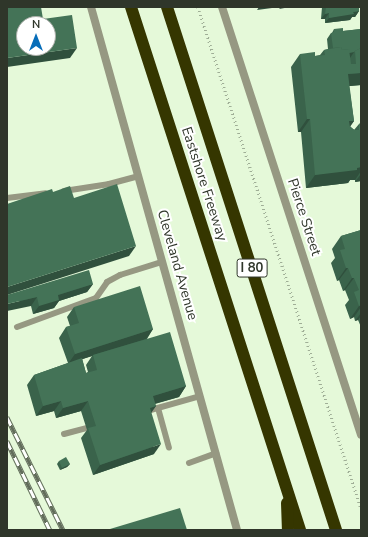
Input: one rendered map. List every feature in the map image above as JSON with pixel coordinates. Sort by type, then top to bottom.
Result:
[{"type":"highway","name":"Eastshore Freeway","points":[[131,7],[300,530]]},
{"type":"highway","name":"Eastshore Freeway","points":[[167,7],[336,530]]},
{"type":"highway","points":[[287,488],[288,530]]},
{"type":"street","name":"Cleveland Avenue","points":[[91,7],[237,530]]},
{"type":"street","name":"Pierce Street","points":[[222,7],[361,435]]},
{"type":"lane","points":[[7,198],[109,184],[138,176]]},
{"type":"lane","points":[[17,327],[96,298],[107,282],[120,274],[162,262]]},
{"type":"lane","points":[[147,411],[200,396]]},
{"type":"lane","points":[[158,408],[169,448]]},
{"type":"lane","points":[[64,434],[86,428]]},
{"type":"lane","points":[[189,463],[216,453]]},
{"type":"path","points":[[198,7],[361,508]]},
{"type":"building","points":[[7,7],[41,7],[42,16],[16,16],[16,56],[21,56],[7,58]]},
{"type":"building","points":[[326,7],[359,7],[359,11],[353,12],[354,14],[329,18],[329,13],[325,14]]},
{"type":"building","points":[[72,15],[77,48],[56,51],[56,17]]},
{"type":"building","points":[[343,28],[343,31],[361,29],[361,48],[349,53],[349,49],[342,50],[341,47],[333,48],[331,33],[334,32],[334,29]]},
{"type":"building","points":[[341,47],[342,50],[349,49],[351,64],[356,64],[355,51],[361,48],[361,73],[348,74],[354,121],[349,121],[350,127],[355,130],[359,130],[359,124],[361,123],[361,167],[357,168],[357,170],[315,175],[310,119],[307,119],[300,54],[315,52],[315,56],[325,55],[324,50]]},
{"type":"building","points":[[117,184],[136,246],[7,287],[7,204],[52,189],[53,192],[70,186],[74,198]]},
{"type":"building","points":[[361,230],[361,305],[359,306],[354,292],[359,290],[354,278],[352,278],[348,268],[346,268],[340,250],[345,249],[341,236]]},
{"type":"building","points":[[89,270],[93,284],[58,295],[59,300],[39,306],[37,297],[7,304],[7,295]]},
{"type":"building","points":[[140,286],[153,329],[75,354],[66,327],[79,323],[74,307]]},
{"type":"building","points":[[170,332],[186,386],[153,396],[156,406],[150,408],[161,444],[100,465],[88,428],[96,426],[88,401],[63,408],[61,401],[43,406],[34,375],[82,358],[86,373],[97,370],[93,355]]},
{"type":"building","points":[[66,457],[70,464],[62,468],[59,461]]},
{"type":"building","points":[[180,508],[187,530],[110,530],[110,529]]},
{"type":"railway","points":[[7,417],[63,530]]},
{"type":"railway","points":[[7,441],[50,530]]}]
